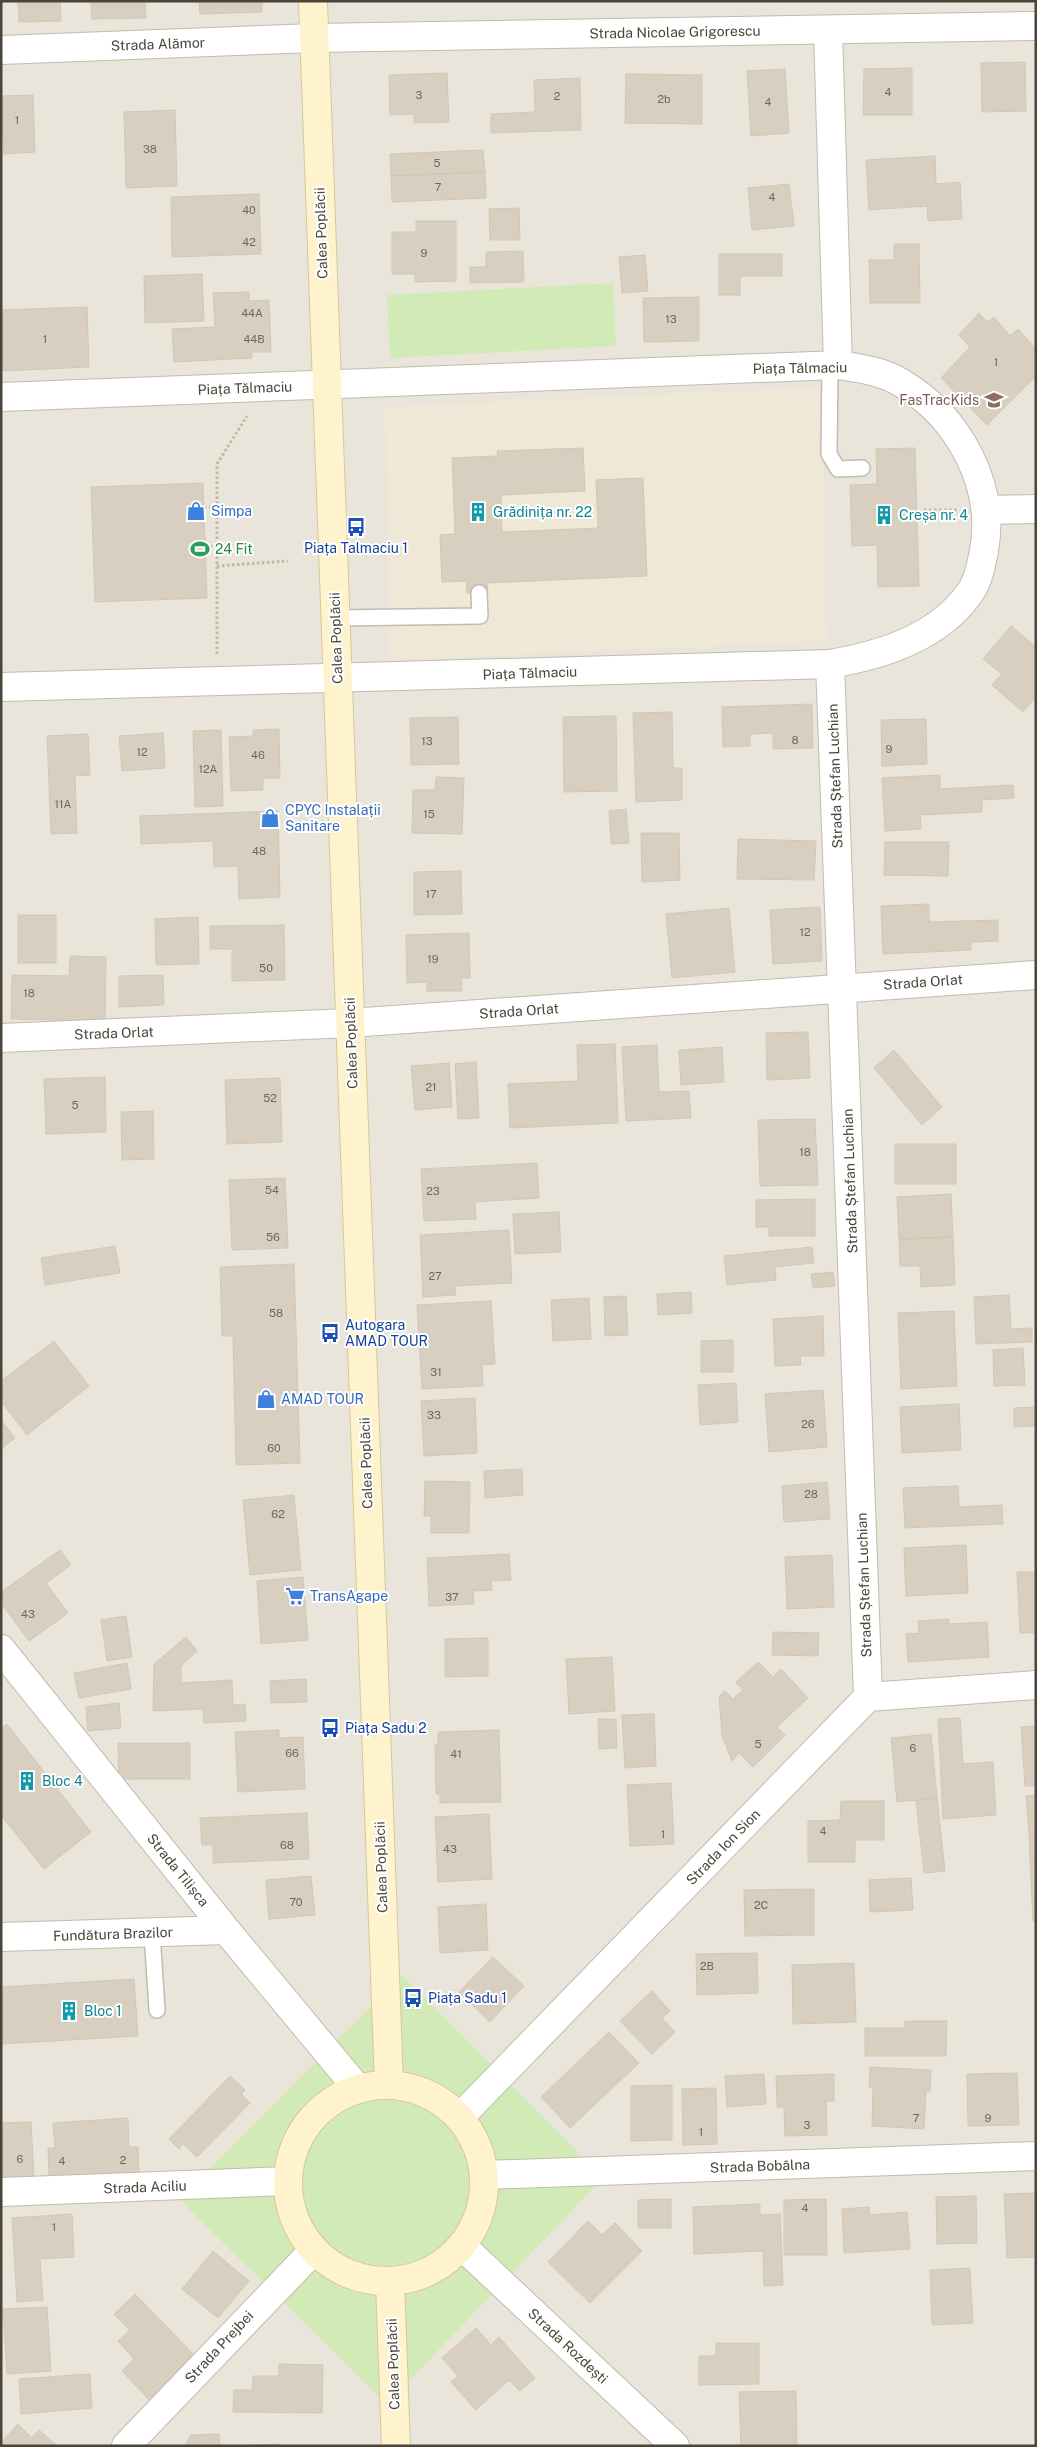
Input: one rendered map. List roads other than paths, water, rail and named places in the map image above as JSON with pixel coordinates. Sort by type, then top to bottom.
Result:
[{"type":"main road","name":"Calea Poplăcii","points":[[313,1],[389,2085]]},
{"type":"main road","points":[[389,2085],[409,2087],[428,2094],[445,2104],[460,2117],[477,2144],[484,2175],[484,2194],[480,2213],[473,2230],[462,2246],[437,2267],[407,2279],[390,2282],[357,2277],[326,2261],[314,2250],[302,2234],[294,2218],[288,2181],[295,2147],[303,2131],[327,2105],[358,2089],[389,2085]]},
{"type":"main road","name":"Calea Poplăcii","points":[[390,2282],[396,2446]]},
{"type":"street","name":"Strada Nicolae Grigorescu","points":[[314,38],[1036,26]]},
{"type":"street","points":[[828,30],[834,365]]},
{"type":"street","name":"Strada Alămor","points":[[1,50],[314,38]]},
{"type":"street","name":"Piața Tălmaciu","points":[[1,397],[834,365],[868,369],[899,381],[920,396],[941,415],[960,439],[972,462],[982,485],[986,510],[986,539],[981,568],[970,592],[953,613],[928,632],[863,659],[830,664],[1,687]]},
{"type":"street","points":[[986,510],[1036,509]]},
{"type":"street","name":"Strada Ștefan Luchian","points":[[830,664],[868,1697]]},
{"type":"street","name":"Strada Orlat","points":[[1,1038],[350,1023],[1036,974]]},
{"type":"street","name":"Strada Tilișca","points":[[1,1649],[226,1930],[358,2089]]},
{"type":"street","points":[[868,1697],[1036,1684]]},
{"type":"street","name":"Strada Ion Sion","points":[[460,2117],[868,1697]]},
{"type":"street","name":"Fundătura Brazilor","points":[[1,1937],[226,1930]]},
{"type":"street","name":"Strada Bobâlna","points":[[484,2175],[1036,2156]]},
{"type":"street","name":"Strada Aciliu","points":[[1,2192],[288,2181]]},
{"type":"street","name":"Strada Rozdești","points":[[462,2246],[675,2446]]},
{"type":"street","name":"Strada Prejbei","points":[[126,2446],[314,2250]]},
{"type":"lane","points":[[834,365],[829,454],[838,469],[862,468]]},
{"type":"lane","points":[[335,618],[480,616],[479,592]]},
{"type":"lane","points":[[152,1932],[157,2010]]},
{"type":"place","name":"FasTracKids","points":[[994,400]]},
{"type":"place","name":"Simpa","points":[[196,511]]},
{"type":"place","name":"Grădinița nr. 22","points":[[478,512]]},
{"type":"place","name":"Creșa nr. 4","points":[[884,515]]},
{"type":"place","name":"Piața Talmaciu 1","points":[[356,527]]},
{"type":"place","name":"24 Fit","points":[[200,549]]},
{"type":"place","name":"CPYC Instalații Sanitare","points":[[270,818]]},
{"type":"place","name":"Autogara AMAD TOUR","points":[[330,1333]]},
{"type":"place","name":"AMAD TOUR","points":[[266,1399]]},
{"type":"place","name":"TransAgape","points":[[295,1596]]},
{"type":"place","name":"Piața Sadu 2","points":[[330,1728]]},
{"type":"place","name":"Bloc 4","points":[[27,1781]]},
{"type":"place","name":"Piața Sadu 1","points":[[413,1998]]},
{"type":"place","name":"Bloc 1","points":[[69,2011]]}]
